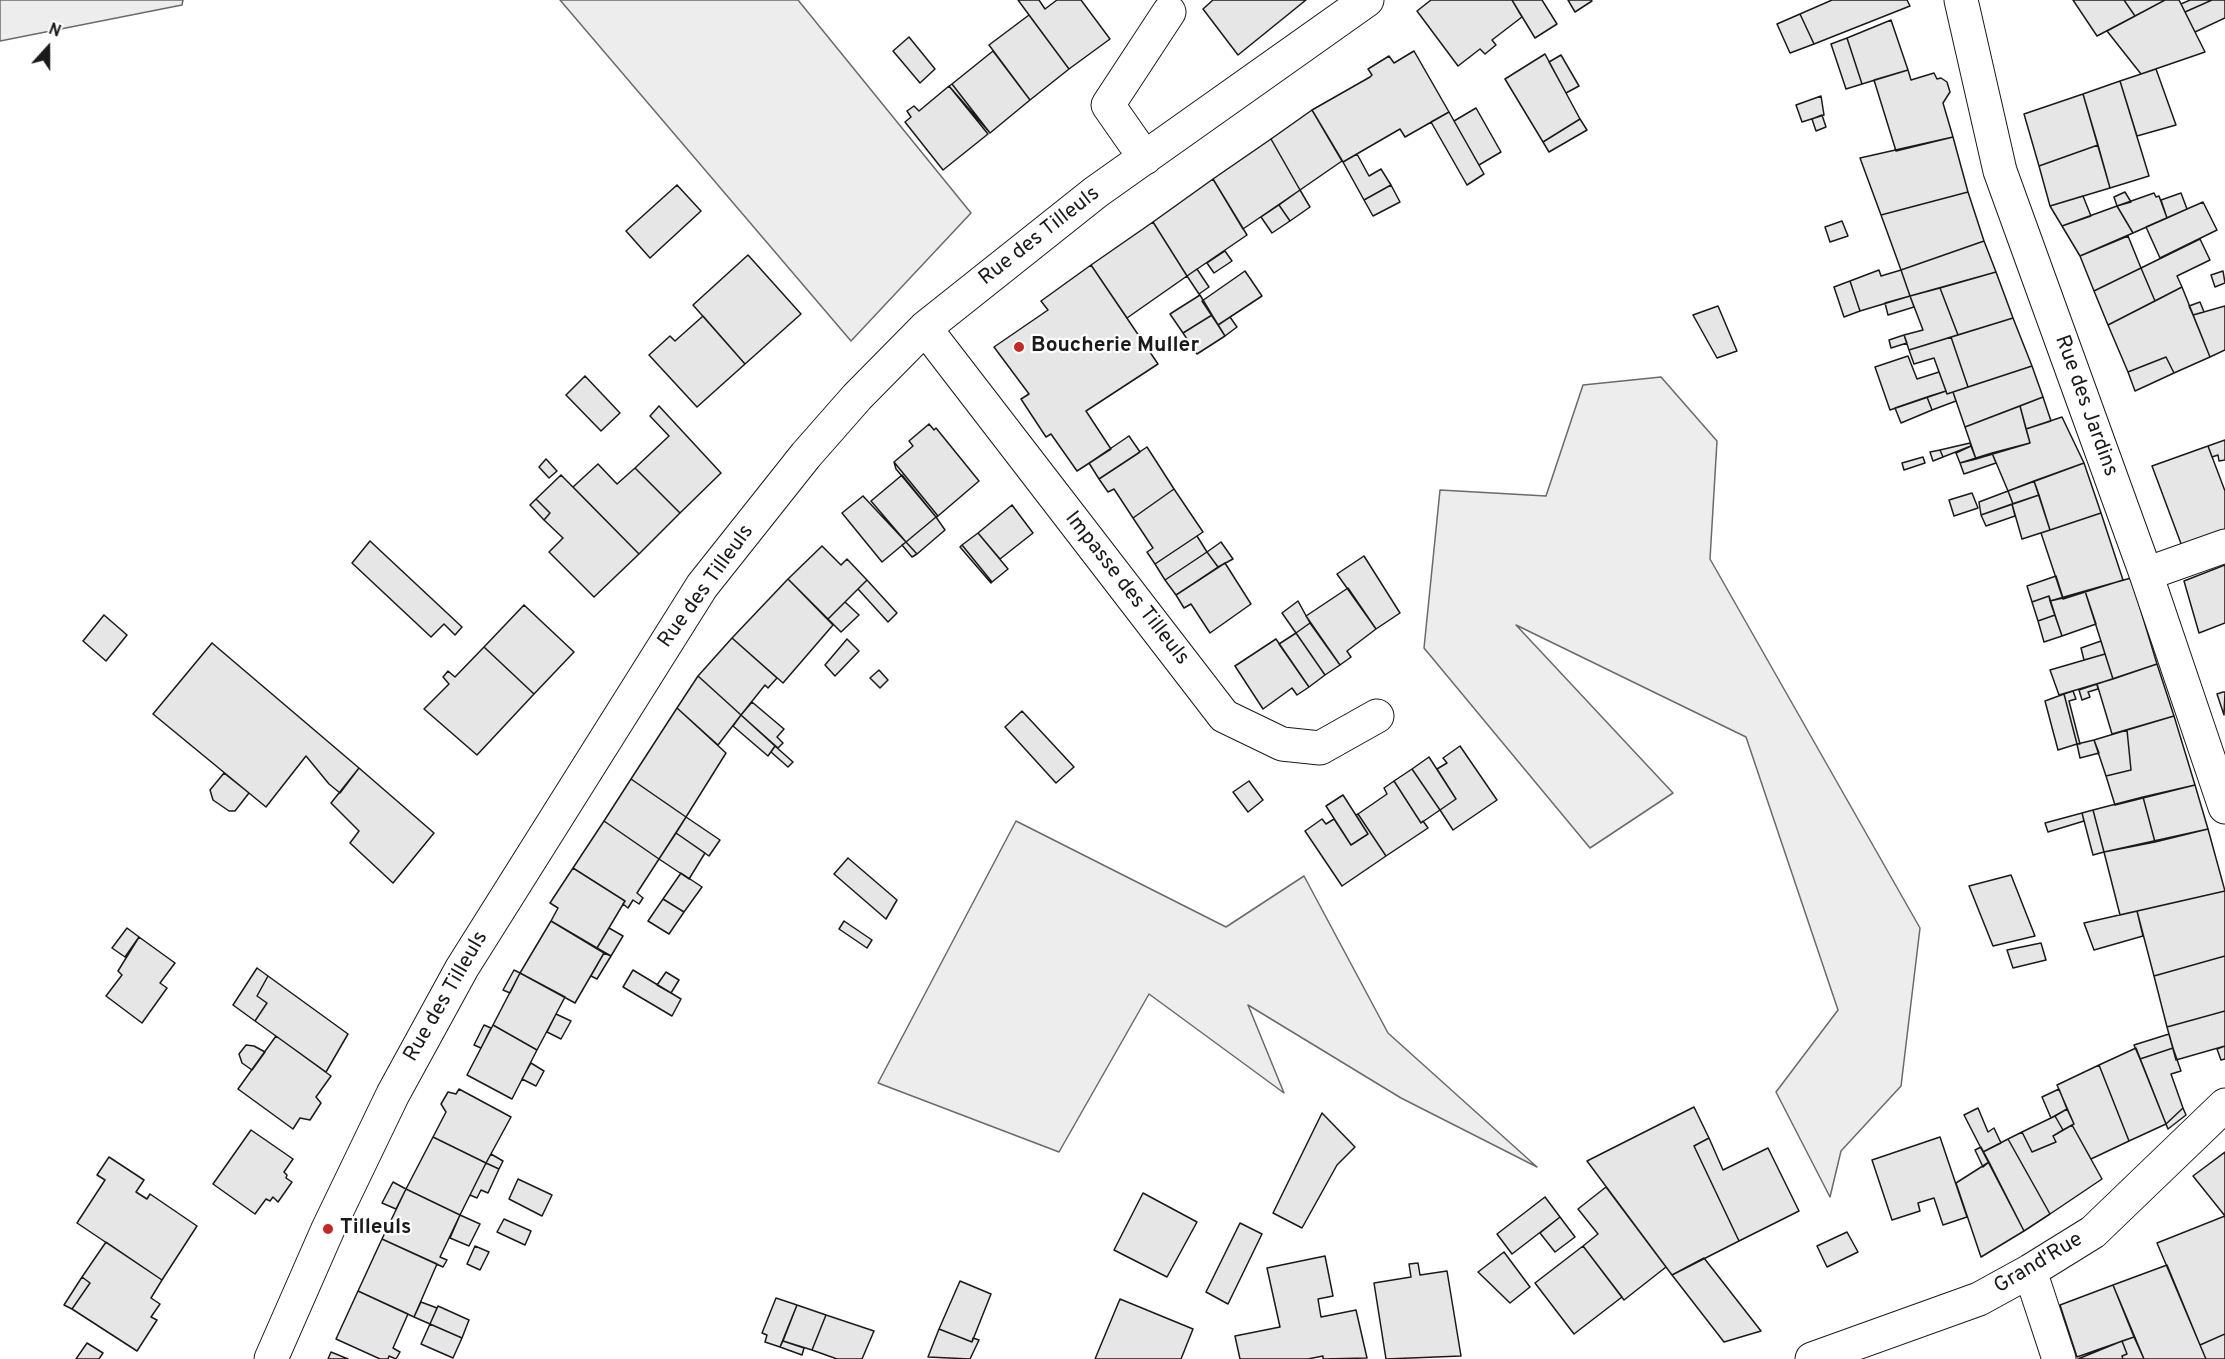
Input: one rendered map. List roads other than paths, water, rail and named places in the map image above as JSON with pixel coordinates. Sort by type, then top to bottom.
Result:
[{"type":"street","name":"Rue des Tilleuls","points":[[271,1359],[328,1229],[393,1094],[462,968],[604,740],[710,577],[857,397],[925,328],[1096,192],[1366,0]]},
{"type":"street","name":"Rue des Jardins","points":[[1961,0],[2000,171],[2219,770],[2225,807]]},
{"type":"street","points":[[1144,158],[1108,105],[1169,12]]},
{"type":"street","name":"Impasse des Tilleuls","points":[[925,328],[1224,716],[1282,744],[1320,748],[1377,716]]},
{"type":"street","points":[[2146,574],[2225,546]]},
{"type":"street","name":"Grand'Rue","points":[[1812,1359],[1979,1299],[2030,1271],[2093,1232],[2225,1105]]},
{"type":"street","points":[[2030,1271],[2060,1359]]},
{"type":"place","name":"Boucherie Muller","points":[[1019,347]]},
{"type":"place","name":"Tilleuls","points":[[328,1229]]}]
